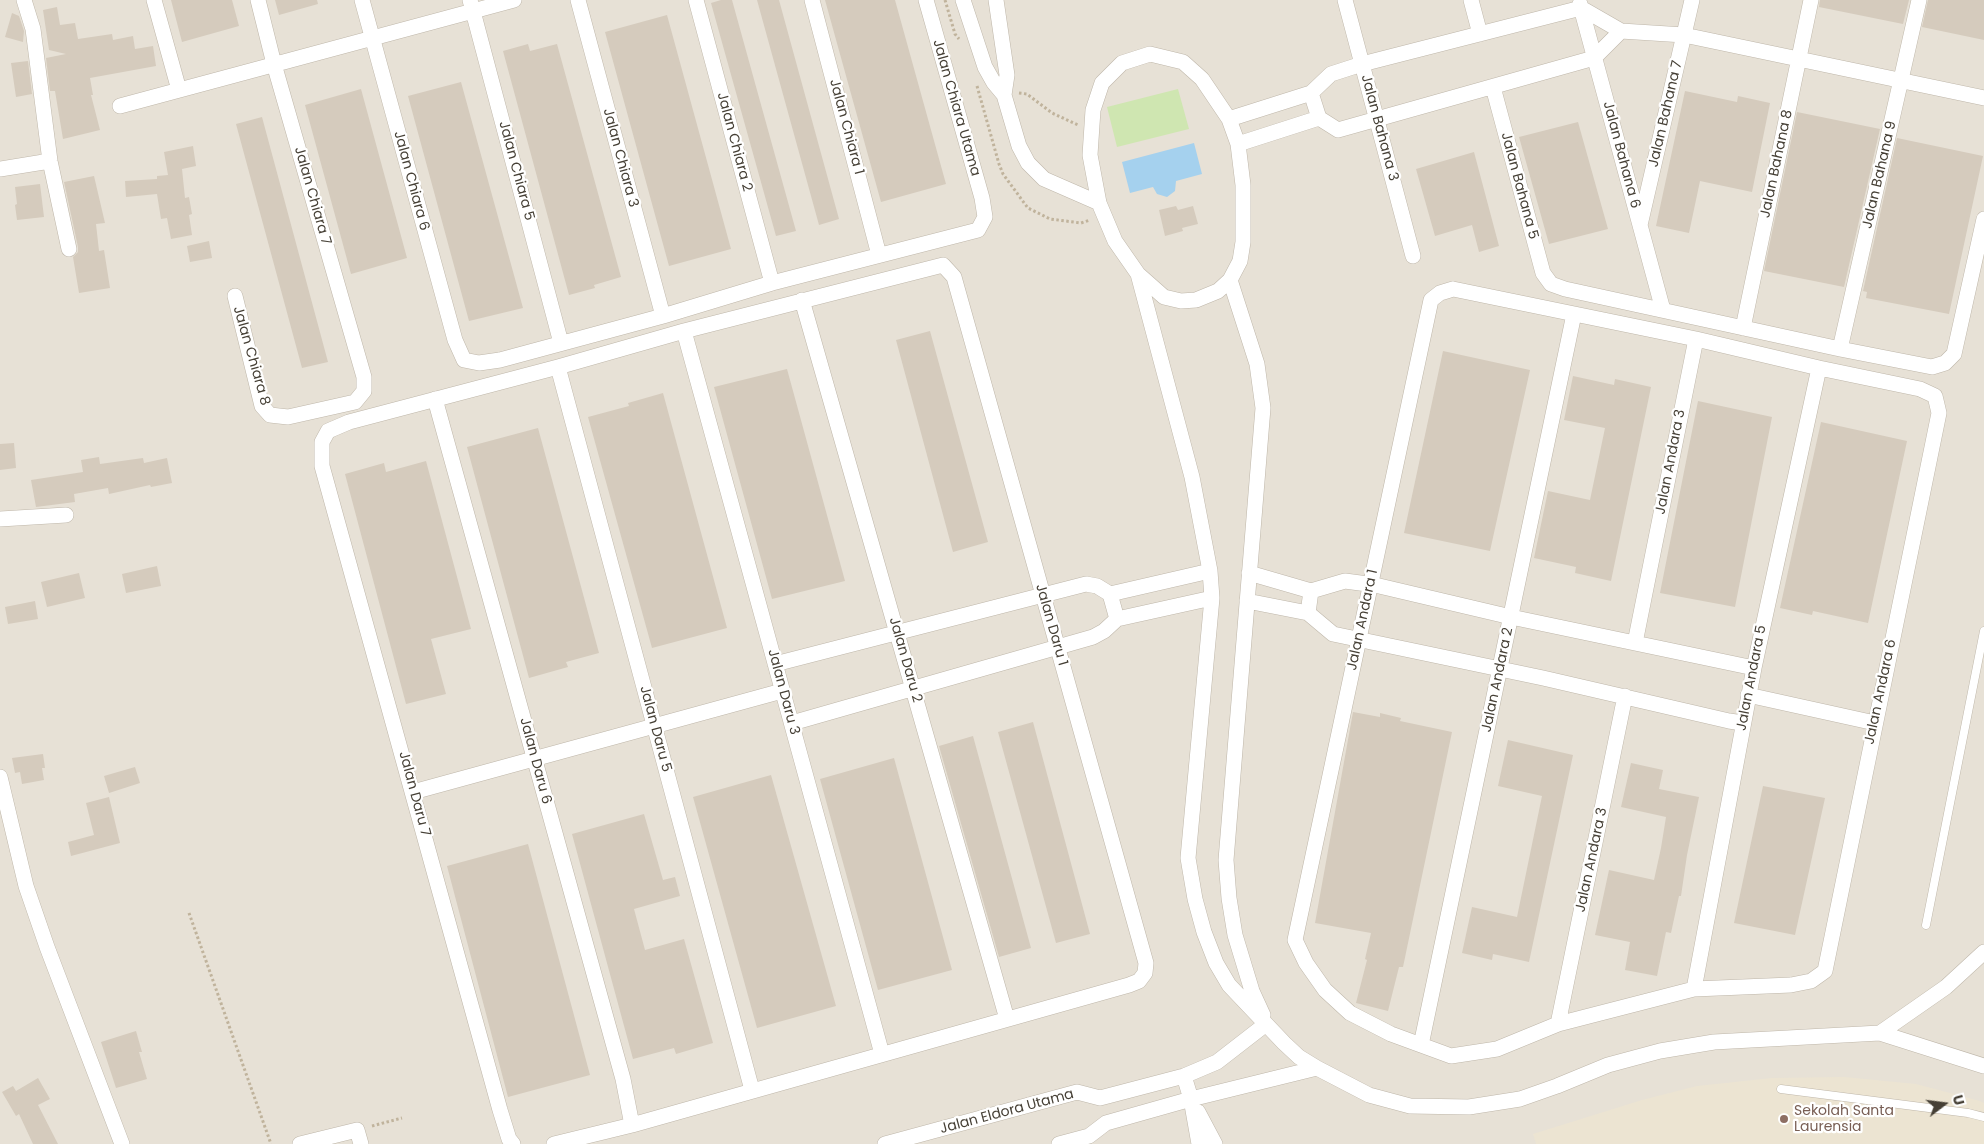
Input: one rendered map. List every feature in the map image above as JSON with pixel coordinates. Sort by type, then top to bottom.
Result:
[{"type":"street","points":[[24,0],[33,29],[50,161],[69,250]]},
{"type":"street","points":[[154,0],[179,90]]},
{"type":"street","name":"Jalan Chiara 7","points":[[258,0],[274,64],[364,377],[364,391],[356,402],[288,417],[270,415]]},
{"type":"street","name":"Jalan Chiara 6","points":[[362,0],[455,340],[464,360],[479,363],[500,360],[562,343]]},
{"type":"street","points":[[120,106],[372,38],[471,6],[514,0]]},
{"type":"street","name":"Jalan Chiara 3","points":[[578,0],[663,316]]},
{"type":"street","name":"Jalan Chiara 2","points":[[696,0],[772,283]]},
{"type":"street","name":"Jalan Chiara 1","points":[[812,0],[880,255]]},
{"type":"street","name":"Jalan Chiara Utama","points":[[880,255],[978,230],[986,217],[926,0]]},
{"type":"street","points":[[963,0],[985,68],[1004,95],[1019,146],[1028,163],[1044,179],[1098,203]]},
{"type":"street","points":[[996,0],[1007,74],[1004,95]]},
{"type":"street","name":"Jalan Bahana 3","points":[[1345,0],[1413,256]]},
{"type":"street","points":[[1471,0],[1480,34]]},
{"type":"street","name":"Jalan Bahana 7","points":[[1640,227],[1692,0]]},
{"type":"street","name":"Jalan Bahana 8","points":[[1743,328],[1811,0]]},
{"type":"street","name":"Jalan Bahana 9","points":[[1840,349],[1919,0]]},
{"type":"street","points":[[1229,119],[1311,93],[1331,74],[1362,64],[1480,34],[1580,4],[1621,31],[1684,35],[1984,98]]},
{"type":"street","name":"Jalan Bahana 6","points":[[1580,4],[1662,310]]},
{"type":"street","name":"Jalan Chiara 5","points":[[471,6],[562,343]]},
{"type":"street","points":[[972,26],[982,31],[989,30],[999,22]]},
{"type":"street","points":[[1311,93],[1318,118],[1338,130],[1594,58],[1621,31]]},
{"type":"street","points":[[1150,54],[1183,62],[1202,79],[1229,119],[1238,144],[1243,185],[1243,242],[1240,261],[1230,280],[1218,292],[1196,300],[1182,301],[1164,297],[1138,274],[1116,241],[1098,203],[1090,155],[1092,132],[1093,110],[1102,83],[1122,63],[1150,54]]},
{"type":"street","name":"Jalan Bahana 5","points":[[1492,87],[1542,273],[1551,284],[1564,289],[1662,310]]},
{"type":"street","points":[[1238,144],[1318,118]]},
{"type":"street","points":[[0,168],[50,161]]},
{"type":"street","points":[[1662,310],[1932,367],[1945,363],[1954,354],[1984,219]]},
{"type":"street","points":[[562,343],[663,316],[772,283],[880,255]]},
{"type":"street","name":"Jalan Daru 1","points":[[802,300],[936,266],[943,265],[954,277],[1146,963],[1145,973],[1139,981],[1007,1019]]},
{"type":"street","points":[[1138,274],[1192,477],[1210,571],[1212,598],[1188,858],[1195,899],[1204,932],[1216,963],[1229,985],[1299,1057],[1369,1095],[1410,1106],[1469,1107],[1520,1099],[1557,1086],[1608,1064],[1660,1051],[1714,1042],[1880,1033],[1984,1066]]},
{"type":"street","points":[[1230,280],[1257,364],[1263,408],[1226,860],[1229,898],[1235,935],[1252,990],[1266,1024]]},
{"type":"street","name":"Jalan Andara 1","points":[[1421,1045],[1391,1034],[1350,1013],[1325,990],[1306,963],[1295,940],[1431,300],[1440,292],[1453,289],[1574,314]]},
{"type":"street","name":"Jalan Chiara 8","points":[[235,296],[262,406],[270,415]]},
{"type":"street","points":[[435,399],[802,300]]},
{"type":"street","name":"Jalan Daru 2","points":[[802,300],[1007,1019]]},
{"type":"street","points":[[1574,314],[1819,368]]},
{"type":"street","name":"Jalan Andara 2","points":[[1421,1045],[1574,314]]},
{"type":"street","name":"Jalan Daru 3","points":[[684,331],[882,1054]]},
{"type":"street","name":"Jalan Andara 3","points":[[1635,643],[1696,340]]},
{"type":"street","name":"Jalan Daru 5","points":[[558,367],[752,1090]]},
{"type":"street","name":"Jalan Andara 6","points":[[1694,989],[1791,986],[1811,981],[1825,972],[1939,413],[1935,396],[1920,389],[1819,368]]},
{"type":"street","name":"Jalan Andara 5","points":[[1694,989],[1748,695],[1819,368]]},
{"type":"street","name":"Jalan Daru 7","points":[[435,399],[349,422],[328,431],[322,442],[322,466],[500,1110],[509,1139],[513,1144]]},
{"type":"street","name":"Jalan Daru 6","points":[[435,399],[623,1079],[632,1124]]},
{"type":"street","points":[[0,519],[66,515]]},
{"type":"street","points":[[775,664],[1086,584],[1097,586],[1110,594],[1210,571]]},
{"type":"street","points":[[1249,573],[1311,591],[1345,581],[1371,585],[1511,617],[1754,668]]},
{"type":"street","points":[[1308,613],[1311,591]]},
{"type":"street","points":[[1110,594],[1116,619]]},
{"type":"street","points":[[792,723],[1093,637],[1104,631],[1116,619],[1212,598]]},
{"type":"street","points":[[1247,601],[1308,613],[1333,634],[1743,723]]},
{"type":"street","points":[[413,792],[782,690]]},
{"type":"street","points":[[1748,695],[1875,723]]},
{"type":"street","name":"Jalan Andara 3","points":[[1558,1024],[1625,696]]},
{"type":"street","points":[[0,777],[29,895],[122,1144]]},
{"type":"street","points":[[1880,1033],[1946,987],[1984,952]]},
{"type":"street","points":[[1421,1045],[1452,1056],[1497,1049],[1558,1024],[1694,989]]},
{"type":"street","points":[[554,1144],[1007,1019]]},
{"type":"street","points":[[1106,1122],[1100,1098],[1184,1076],[1217,1062],[1266,1024]]},
{"type":"street","points":[[1059,1144],[1089,1136],[1106,1122],[1317,1068]]},
{"type":"street","points":[[1184,1076],[1191,1099],[1199,1144]]},
{"type":"street","name":"Jalan Eldora Utama","points":[[885,1144],[1077,1092],[1100,1098]]},
{"type":"street","points":[[1191,1099],[1215,1144]]},
{"type":"street","points":[[300,1144],[359,1137]]},
{"type":"lane","points":[[1926,925],[1981,662],[1984,631]]},
{"type":"lane","points":[[1781,1089],[1968,1113],[1984,1117]]},
{"type":"path","points":[[1004,95],[1028,94],[1052,114],[1092,132]]},
{"type":"path","points":[[188,913],[271,1144]]},
{"type":"path","points":[[359,1137],[402,1118]]},
{"type":"shaded area","points":[[0,0],[1984,0],[1984,1144],[0,1144]]},
{"type":"shaded area","name":"Sekolah Santa Laurensia","points":[[1844,1077],[1916,1084],[1980,1101],[1984,1103],[1984,1144],[1536,1144],[1533,1134],[1642,1100],[1697,1086],[1772,1078]]},
{"type":"green space","points":[[1178,89],[1189,129],[1117,147],[1107,107]]},
{"type":"water","points":[[1194,143],[1202,174],[1176,181],[1175,191],[1167,197],[1157,194],[1153,187],[1130,193],[1122,162]]},
{"type":"building","points":[[171,0],[232,0],[239,26],[182,42]]},
{"type":"building","points":[[275,0],[317,0],[318,4],[279,15]]},
{"type":"building","points":[[721,0],[732,0],[796,231],[776,236],[711,3]]},
{"type":"building","points":[[757,0],[779,0],[839,219],[819,225]]},
{"type":"building","points":[[825,0],[895,0],[946,184],[881,202]]},
{"type":"building","points":[[1820,0],[1909,0],[1903,24],[1819,7]]},
{"type":"building","points":[[1928,0],[1984,0],[1984,40],[1922,27]]},
{"type":"building","points":[[57,7],[60,25],[75,23],[78,39],[112,34],[113,40],[133,36],[135,49],[153,46],[156,66],[90,78],[93,95],[91,95],[100,130],[63,139],[55,91],[50,91],[46,58],[66,54],[49,50],[43,10]]},
{"type":"building","points":[[12,13],[19,16],[24,31],[23,42],[5,37]]},
{"type":"building","points":[[667,15],[731,249],[669,266],[605,32]]},
{"type":"building","points":[[528,44],[530,51],[557,44],[621,277],[594,285],[595,288],[569,295],[503,51]]},
{"type":"building","points":[[28,61],[32,94],[16,97],[11,63]]},
{"type":"building","points":[[461,82],[523,308],[469,321],[408,96]]},
{"type":"building","points":[[361,89],[407,258],[351,274],[305,105]]},
{"type":"building","points":[[1685,91],[1737,102],[1738,96],[1770,103],[1752,192],[1700,181],[1689,233],[1656,226]]},
{"type":"building","points":[[1797,112],[1880,129],[1844,287],[1764,271]]},
{"type":"building","points":[[262,117],[328,362],[302,368],[236,124]]},
{"type":"building","points":[[1578,122],[1608,229],[1549,244],[1519,137]]},
{"type":"building","points":[[1897,138],[1983,156],[1949,314],[1866,298],[1867,292],[1863,291]]},
{"type":"building","points":[[193,146],[196,166],[182,169],[185,198],[189,197],[192,214],[189,215],[192,235],[171,239],[167,218],[161,219],[157,194],[126,197],[125,181],[157,179],[157,176],[168,175],[164,152]]},
{"type":"building","points":[[1474,152],[1499,246],[1479,252],[1472,225],[1435,236],[1416,169]]},
{"type":"building","points":[[94,176],[105,223],[96,224],[99,251],[104,250],[110,288],[79,293],[73,257],[78,252],[78,247],[64,182]]},
{"type":"building","points":[[40,184],[44,217],[17,220],[15,187]]},
{"type":"building","points":[[1176,206],[1178,210],[1193,206],[1198,224],[1182,228],[1183,231],[1165,236],[1159,210]]},
{"type":"building","points":[[209,241],[212,258],[190,262],[187,246]]},
{"type":"building","points":[[930,331],[988,542],[953,552],[896,340]]},
{"type":"building","points":[[1443,351],[1530,370],[1490,551],[1404,533]]},
{"type":"building","points":[[787,369],[845,581],[772,599],[714,387]]},
{"type":"building","points":[[1573,376],[1614,385],[1615,379],[1651,387],[1611,581],[1575,573],[1576,567],[1534,558],[1548,491],[1590,500],[1605,428],[1564,420]]},
{"type":"building","points":[[663,393],[727,628],[652,648],[588,417],[629,406],[628,403]]},
{"type":"building","points":[[1698,401],[1772,417],[1735,607],[1660,593]]},
{"type":"building","points":[[1821,422],[1907,441],[1868,623],[1813,611],[1812,615],[1780,608]]},
{"type":"building","points":[[538,428],[599,653],[566,662],[568,667],[529,678],[467,447]]},
{"type":"building","points":[[14,443],[16,468],[0,470],[0,444]]},
{"type":"building","points":[[99,457],[100,464],[143,458],[144,463],[167,458],[172,483],[151,487],[150,485],[109,494],[108,488],[74,494],[75,502],[36,507],[31,480],[83,472],[81,460]]},
{"type":"building","points":[[426,461],[471,629],[431,639],[446,694],[406,704],[345,474],[384,463],[386,472]]},
{"type":"building","points":[[157,566],[161,586],[126,593],[122,574]]},
{"type":"building","points":[[79,573],[85,598],[47,607],[41,582]]},
{"type":"building","points":[[35,601],[38,619],[8,624],[5,607]]},
{"type":"building","points":[[1353,712],[1380,717],[1380,713],[1401,718],[1400,721],[1452,732],[1403,967],[1399,967],[1388,1011],[1356,1003],[1367,960],[1365,959],[1371,933],[1315,923]]},
{"type":"building","points":[[1033,722],[1090,934],[1056,943],[998,732]]},
{"type":"building","points":[[973,736],[1031,948],[999,957],[939,746]]},
{"type":"building","points":[[1508,740],[1573,755],[1529,962],[1493,954],[1492,960],[1462,953],[1472,907],[1517,917],[1542,796],[1498,786]]},
{"type":"building","points":[[43,754],[45,768],[42,768],[44,780],[22,784],[20,772],[15,773],[12,758]]},
{"type":"building","points":[[894,758],[952,970],[878,990],[820,779]]},
{"type":"building","points":[[1631,763],[1663,770],[1659,789],[1699,797],[1681,896],[1679,896],[1671,933],[1666,932],[1657,976],[1625,970],[1630,942],[1595,935],[1609,870],[1654,880],[1661,848],[1666,817],[1621,807]]},
{"type":"building","points":[[135,767],[140,783],[109,793],[104,776]]},
{"type":"building","points":[[771,775],[836,1006],[757,1028],[693,797]]},
{"type":"building","points":[[1763,786],[1825,798],[1795,935],[1734,923]]},
{"type":"building","points":[[109,797],[120,843],[71,856],[68,842],[94,835],[86,803]]},
{"type":"building","points":[[644,814],[663,880],[675,877],[680,896],[634,909],[645,950],[684,939],[713,1043],[676,1054],[674,1048],[633,1059],[572,834]]},
{"type":"building","points":[[528,844],[590,1075],[508,1097],[447,866]]},
{"type":"building","points":[[136,1031],[142,1052],[139,1052],[147,1079],[116,1088],[101,1042]]},
{"type":"building","points":[[38,1078],[50,1099],[38,1105],[58,1144],[33,1144],[19,1114],[16,1116],[2,1092],[13,1086],[16,1091]]},
{"type":"place","name":"Sekolah Santa Laurensia","points":[[1784,1119]]}]
